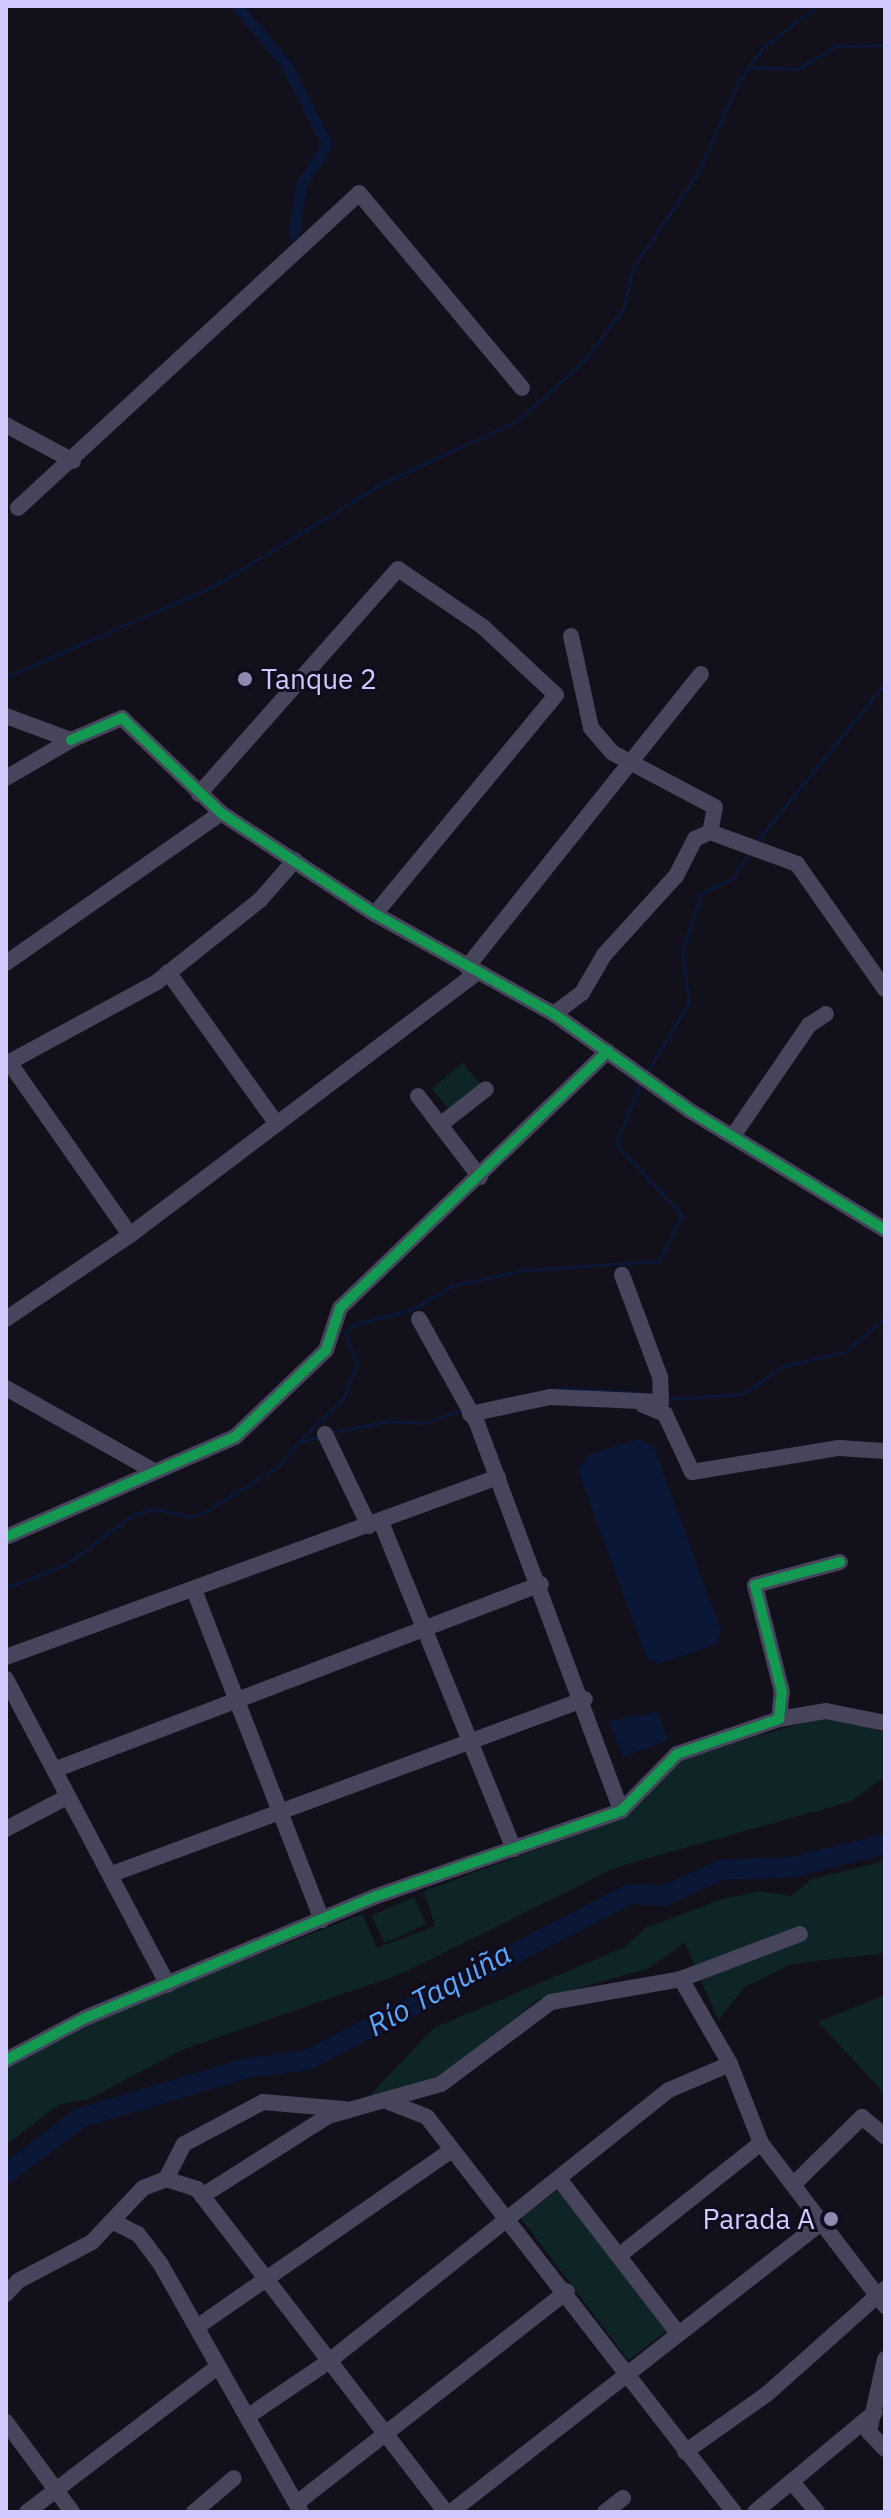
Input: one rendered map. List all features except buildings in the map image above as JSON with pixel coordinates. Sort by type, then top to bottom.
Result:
[{"type":"street","points":[[18,508],[73,461],[359,193],[522,388]]},
{"type":"street","points":[[6,425],[73,461]]},
{"type":"street","points":[[199,794],[398,569],[470,618],[556,695],[375,914]]},
{"type":"street","points":[[571,636],[591,728],[632,763],[715,807],[710,832]]},
{"type":"street","points":[[6,1319],[130,1235],[472,970],[701,674]]},
{"type":"street","points":[[6,716],[71,740]]},
{"type":"street","points":[[6,778],[71,740],[122,718],[221,813],[375,914],[554,1014],[733,1136],[885,1230]]},
{"type":"street","points":[[6,963],[221,813]]},
{"type":"street","points":[[554,1014],[582,993],[604,955],[676,876],[695,839],[710,832],[797,864],[885,989]]},
{"type":"street","points":[[130,1235],[8,1063],[168,972],[260,900],[295,860]]},
{"type":"street","points":[[168,972],[277,1124]]},
{"type":"street","points":[[733,1136],[809,1025],[826,1014]]},
{"type":"street","points":[[6,1537],[152,1470],[235,1437],[326,1350],[340,1308],[608,1051]]},
{"type":"street","points":[[440,1125],[486,1089]]},
{"type":"street","points":[[418,1096],[480,1177]]},
{"type":"street","points":[[470,1414],[550,1397],[640,1404],[661,1402],[663,1391],[622,1275]]},
{"type":"street","points":[[419,1319],[470,1414],[498,1477],[585,1699],[621,1811]]},
{"type":"street","points":[[6,1388],[152,1470]]},
{"type":"street","points":[[640,1404],[665,1414],[692,1472],[839,1448],[885,1451]]},
{"type":"street","points":[[325,1434],[375,1524],[427,1632],[514,1849]]},
{"type":"street","points":[[6,1657],[498,1477]]},
{"type":"street","points":[[779,1719],[782,1692],[755,1585],[840,1562]]},
{"type":"street","points":[[54,1770],[238,1698],[427,1632],[541,1584]]},
{"type":"street","points":[[194,1590],[283,1810],[322,1920]]},
{"type":"street","points":[[8,1688],[112,1874],[168,1985]]},
{"type":"street","points":[[112,1874],[585,1699]]},
{"type":"street","points":[[6,2060],[85,2018],[322,1920],[621,1811],[677,1754],[779,1719],[826,1711],[885,1723]]},
{"type":"street","points":[[6,1829],[67,1797]]},
{"type":"street","points":[[6,2294],[114,2222],[143,2188],[166,2179],[184,2144],[263,2102],[349,2109],[389,2102],[441,2084],[551,2002],[681,1979],[800,1934]]},
{"type":"street","points":[[681,1979],[730,2064],[761,2143],[795,2183],[881,2299],[767,2394],[685,2452]]},
{"type":"street","points":[[250,2415],[328,2362],[669,2090],[730,2064]]},
{"type":"street","points":[[389,2102],[427,2117],[507,2222],[567,2291],[685,2452],[734,2512]]},
{"type":"street","points":[[202,2196],[349,2109]]},
{"type":"street","points":[[795,2183],[862,2117],[885,2136]]},
{"type":"street","points":[[620,2255],[761,2143]]},
{"type":"street","points":[[197,2327],[450,2151]]},
{"type":"street","points":[[166,2179],[202,2196],[264,2282],[448,2512],[822,2222]]},
{"type":"street","points":[[560,2180],[678,2333]]},
{"type":"street","points":[[114,2222],[145,2242],[197,2327],[217,2367],[250,2415],[299,2508],[386,2434],[567,2291]]},
{"type":"street","points":[[885,2359],[875,2381],[875,2412],[869,2432],[885,2449]]},
{"type":"street","points":[[27,2512],[217,2367]]},
{"type":"street","points":[[755,2512],[875,2412]]},
{"type":"street","points":[[6,2422],[72,2512]]},
{"type":"street","points":[[197,2511],[234,2478]]},
{"type":"street","points":[[792,2482],[817,2512]]},
{"type":"street","points":[[605,2512],[623,2498]]},
{"type":"green space","points":[[463,1063],[480,1084],[449,1109],[432,1088]]},
{"type":"green space","points":[[827,1716],[883,1732],[885,1776],[852,1801],[617,1867],[403,1973],[184,2049],[89,2099],[58,2105],[6,2145],[6,2068],[103,2016],[362,1914],[377,1948],[435,1926],[424,1891],[618,1820],[654,1778],[688,1756]]},
{"type":"green space","points":[[885,1861],[885,1953],[792,1964],[745,1987],[718,2020],[685,1943],[647,1969],[539,1999],[435,2081],[366,2099],[434,2028],[625,1947],[645,1928],[723,1899],[761,1891],[791,1896],[812,1879]]},
{"type":"green space","points":[[414,1897],[426,1924],[384,1943],[372,1916]]},
{"type":"green space","points":[[885,1995],[885,2094],[818,2022]]},
{"type":"green space","points":[[561,2188],[668,2330],[628,2360],[521,2218]]},
{"type":"water","points":[[638,1439],[654,1447],[721,1631],[716,1644],[657,1664],[646,1656],[578,1470],[589,1455]]},
{"type":"water","points":[[657,1712],[668,1740],[623,1757],[609,1721]]},
{"type":"waterway","points":[[237,6],[285,63],[327,144],[301,185],[294,234]]},
{"type":"waterway","points":[[6,677],[214,586],[381,484],[517,421],[585,360],[624,307],[633,267],[697,174],[740,79],[763,47],[817,6]]},
{"type":"waterway","points":[[749,67],[798,69],[835,46],[885,45]]},
{"type":"waterway","points":[[757,841],[885,683]]},
{"type":"waterway","points":[[647,1072],[689,1002],[682,951],[701,894],[732,879],[748,854]]},
{"type":"waterway","points":[[298,1442],[344,1397],[357,1363],[345,1334],[353,1325],[413,1309],[451,1286],[524,1270],[659,1261],[682,1215],[616,1145],[640,1084]]},
{"type":"waterway","points":[[668,1399],[743,1394],[783,1366],[845,1352],[885,1318]]},
{"type":"waterway","points":[[515,1397],[562,1388],[641,1393]]},
{"type":"waterway","points":[[329,1433],[389,1421],[422,1423],[462,1410]]},
{"type":"waterway","points":[[6,1588],[65,1565],[134,1514],[155,1509],[192,1517],[208,1510],[280,1465],[298,1442],[319,1437]]},
{"type":"waterway","name":"Río Taquiña","points":[[6,2174],[80,2118],[248,2068],[308,2060],[629,1894],[664,1896],[721,1870],[793,1867],[885,1844]]},
{"type":"cycle path","points":[[71,740],[122,718],[221,813],[375,914],[554,1014],[692,1112],[885,1230]]},
{"type":"cycle path","points":[[6,1537],[235,1437],[326,1350],[340,1308],[608,1051]]},
{"type":"cycle path","points":[[6,2060],[85,2018],[374,1897],[621,1811],[677,1754],[779,1719],[782,1692],[755,1585],[840,1562]]},
{"type":"place","name":"Tanque 2","points":[[245,679]]},
{"type":"place","name":"Parada A","points":[[831,2219]]}]
